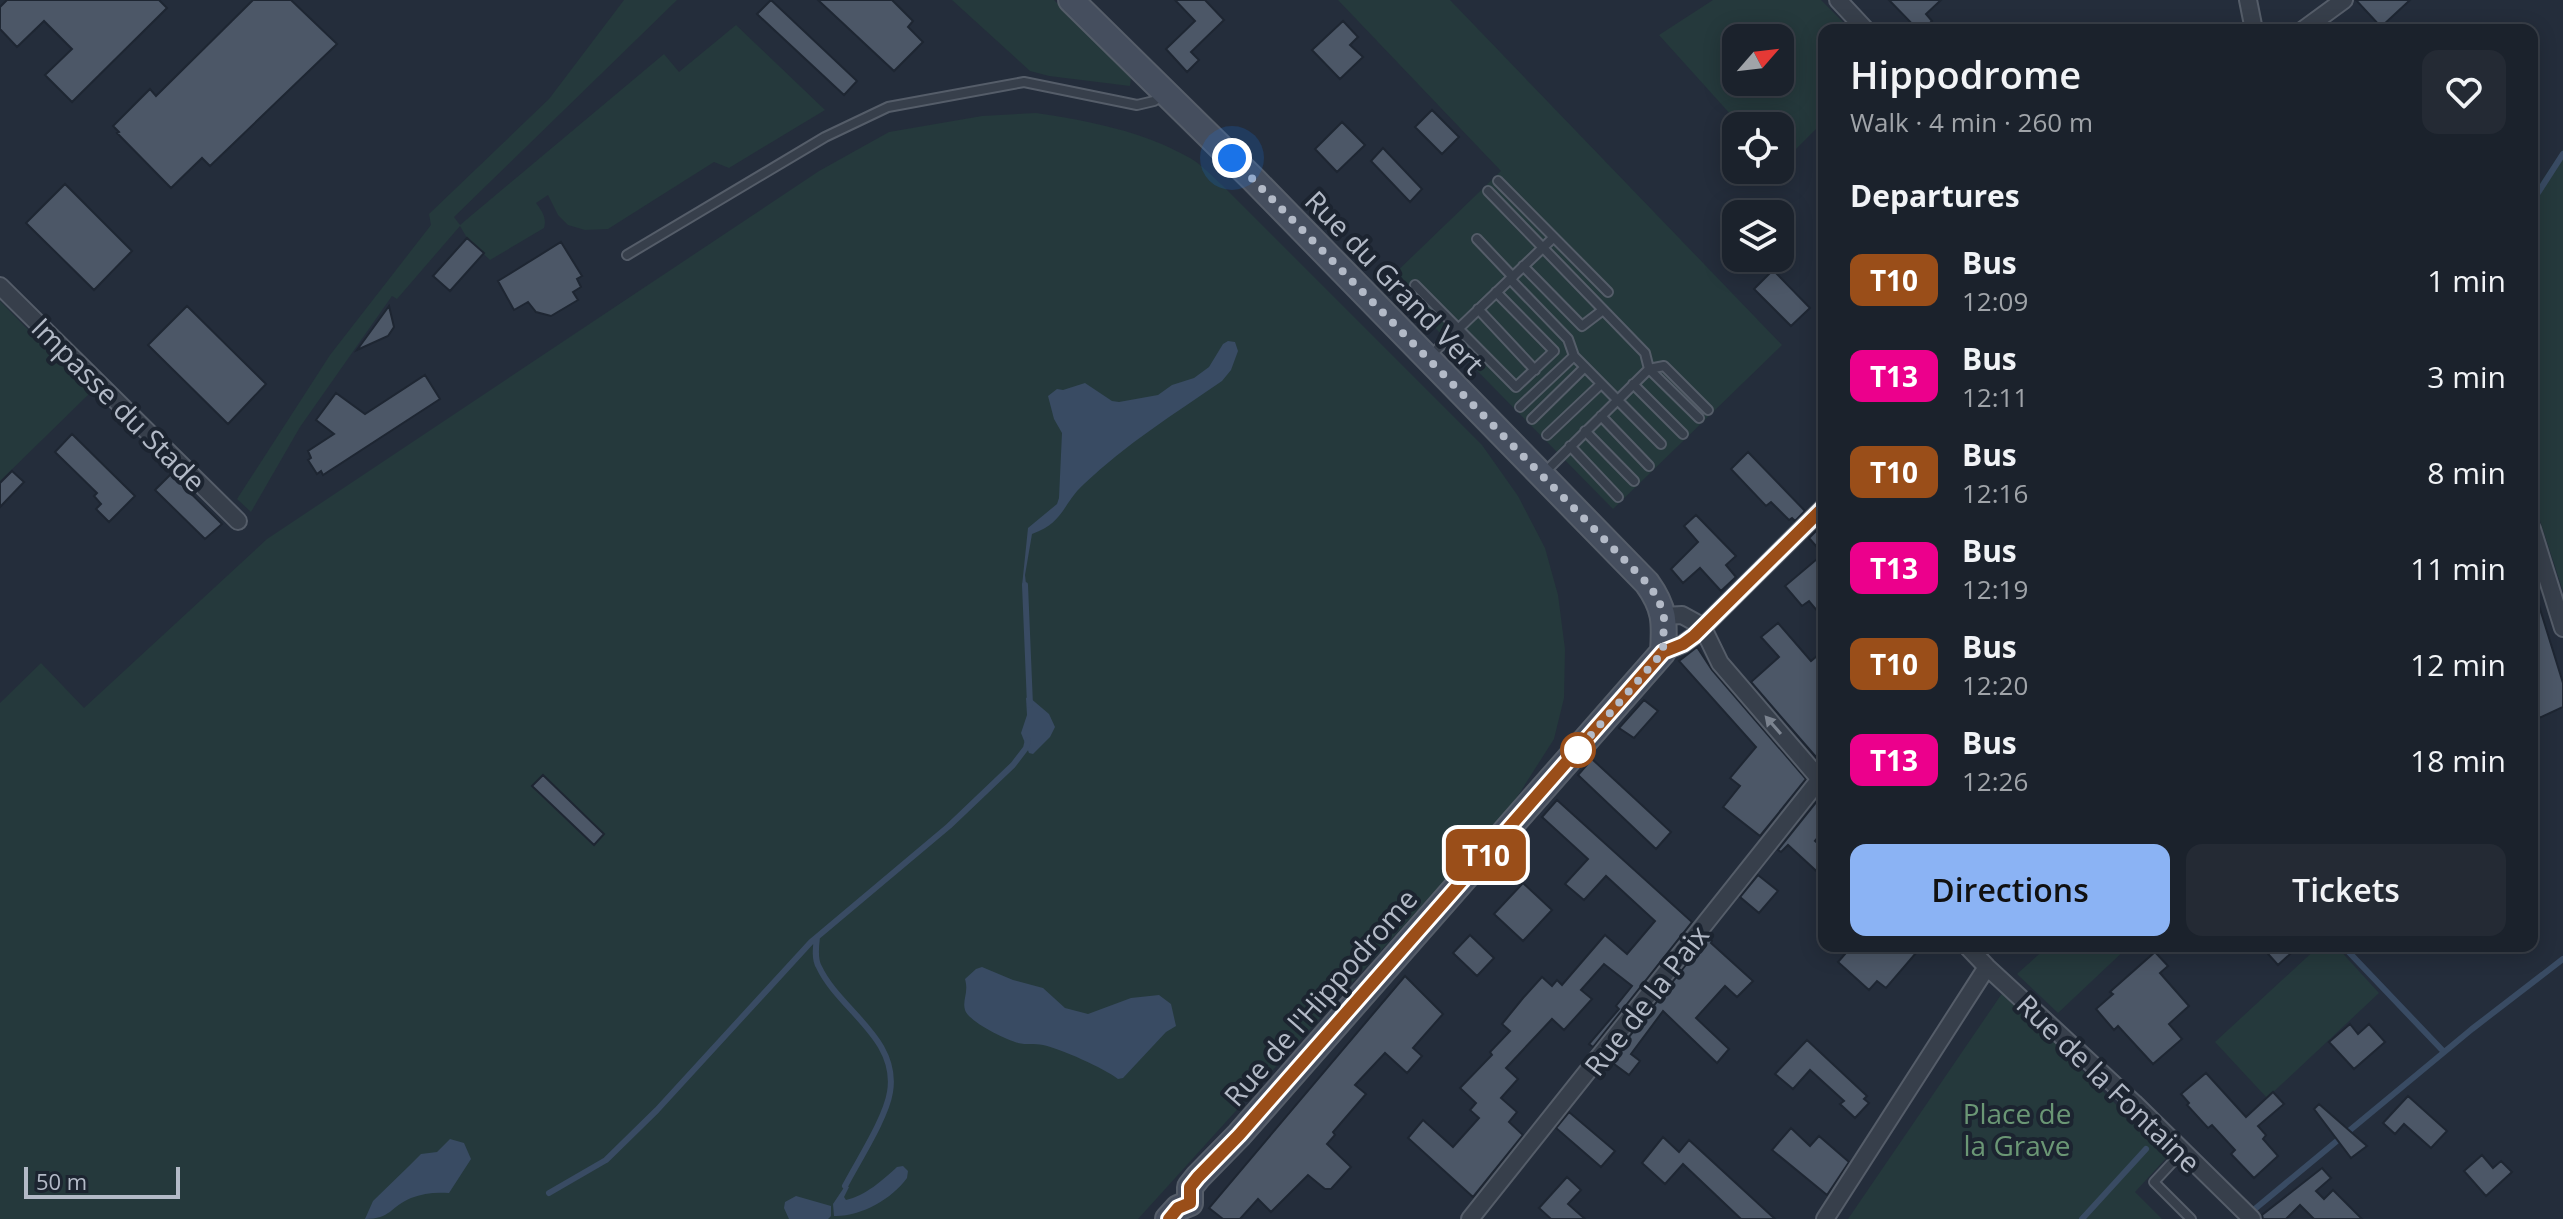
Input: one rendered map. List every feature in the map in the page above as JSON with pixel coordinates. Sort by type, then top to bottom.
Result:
[{"type":"main road","name":"Rue du Grand Vert","points":[[1071,0],[1647,583],[1658,598],[1664,616],[1663,652]]},
{"type":"main road","name":"Rue de l'Hippodrome","points":[[1168,1219],[1178,1208],[1196,1211],[1190,1187],[1198,1177],[1239,1135],[1663,652]]},
{"type":"street","points":[[1838,0],[1860,24]]},
{"type":"street","points":[[2248,0],[2253,24]]},
{"type":"street","points":[[2311,24],[2344,0]]},
{"type":"street","name":"Impasse du Stade","points":[[0,286],[238,521]]},
{"type":"street","name":"Rue de l'Hippodrome","points":[[1663,652],[1683,644],[1818,513]]},
{"type":"street","points":[[2538,548],[2563,628]]},
{"type":"street","points":[[1664,616],[1682,615],[1702,626],[1720,663],[1818,777]]},
{"type":"street","name":"Rue de la Paix","points":[[1470,1219],[1818,787]]},
{"type":"street","name":"Rue de la Fontaine","points":[[1973,952],[2252,1219]]},
{"type":"street","points":[[1825,1219],[1987,967]]},
{"type":"lane","points":[[627,255],[825,137],[888,107],[1024,82],[1137,105],[1154,101],[1165,93]]},
{"type":"lane","points":[[1498,181],[1608,292]]},
{"type":"lane","points":[[1488,191],[1645,353],[1649,369],[1699,418]]},
{"type":"lane","points":[[1428,358],[1553,238]]},
{"type":"lane","points":[[1477,239],[1568,339],[1574,356],[1661,444]]},
{"type":"lane","points":[[1523,266],[1582,326]]},
{"type":"lane","points":[[1415,285],[1516,387],[1554,351],[1496,292]]},
{"type":"lane","points":[[1478,309],[1535,370]]},
{"type":"lane","points":[[1568,339],[1603,310]]},
{"type":"lane","points":[[1520,407],[1574,356]]},
{"type":"lane","points":[[1542,476],[1649,369],[1664,366],[1708,410]]},
{"type":"lane","points":[[1532,419],[1585,367]]},
{"type":"lane","points":[[1547,435],[1601,384]]},
{"type":"lane","points":[[1633,384],[1683,434]]},
{"type":"lane","points":[[1601,416],[1649,466]]},
{"type":"lane","points":[[1585,431],[1634,481]]},
{"type":"lane","points":[[1570,446],[1618,497]]},
{"type":"lane","points":[[2182,1152],[2154,1182],[2191,1219]]},
{"type":"green space","points":[[624,0],[677,0],[454,217],[460,225],[664,54],[679,72],[736,25],[825,110],[729,168],[714,162],[608,229],[585,230],[568,225],[558,215],[548,195],[536,203],[544,218],[544,228],[490,260],[467,238],[460,226],[397,299],[392,296],[300,427],[251,512],[237,499],[330,355],[431,225],[429,214],[549,99]]},
{"type":"green space","points":[[952,0],[1054,0],[1131,78],[1130,86],[1030,71]]},
{"type":"green space","points":[[1338,0],[1450,0],[1782,345],[1613,509],[1388,280],[1501,171]]},
{"type":"green space","points":[[1713,0],[1821,0],[1845,24],[1818,24],[1818,127],[1794,151],[1794,112],[1728,112],[1659,35]]},
{"type":"green space","points":[[1036,113],[1135,134],[1199,164],[1482,445],[1518,496],[1545,548],[1558,595],[1565,649],[1564,698],[1554,739],[1510,808],[1138,1219],[0,1219],[0,703],[41,663],[84,708],[267,539],[819,171],[889,132],[982,116]]},
{"type":"green space","points":[[2563,149],[2563,591],[2538,514],[2538,186]]},
{"type":"green space","points":[[0,301],[90,393],[0,481]]},
{"type":"green space","points":[[2041,952],[2123,952],[2058,1013],[2017,974]]},
{"type":"green space","points":[[2312,952],[2341,952],[2379,993],[2267,1098],[2215,1042]]},
{"type":"green space","name":"Place de la Grave","points":[[2003,992],[2168,1156],[2135,1192],[2162,1219],[1848,1219]]},
{"type":"water","points":[[1228,341],[1235,342],[1238,351],[1231,370],[1222,381],[1100,469],[1077,491],[1051,524],[1032,534],[1026,584],[1022,586],[1028,528],[1057,504],[1059,498],[1062,433],[1054,419],[1048,396],[1057,389],[1085,383],[1112,401],[1158,395],[1172,385],[1194,378],[1209,367]]},
{"type":"water","points":[[1029,697],[1049,714],[1055,727],[1050,737],[1033,754],[1029,753],[1021,733],[1027,715],[1026,698]]},
{"type":"water","points":[[982,967],[1043,988],[1065,1008],[1088,1014],[1131,998],[1159,995],[1171,1004],[1176,1026],[1166,1032],[1123,1078],[1118,1079],[1060,1050],[1012,1041],[973,1020],[965,1010],[965,979]]},
{"type":"water","points":[[450,1139],[464,1143],[471,1159],[449,1193],[416,1196],[385,1215],[365,1219],[373,1201],[421,1154],[437,1152]]},
{"type":"water","points":[[903,1166],[908,1171],[907,1178],[884,1200],[865,1210],[834,1216],[833,1204],[845,1186],[849,1187],[844,1197],[846,1200],[867,1191],[897,1167]]},
{"type":"water","points":[[796,1196],[831,1206],[831,1216],[828,1219],[789,1219],[785,1202]]},
{"type":"building","points":[[7,0],[159,0],[167,8],[72,102],[45,75],[72,49],[44,21],[17,47],[0,29],[0,7]]},
{"type":"building","points":[[253,0],[291,0],[337,44],[210,166],[202,158],[171,188],[113,126],[150,89],[156,96]]},
{"type":"building","points":[[771,0],[857,81],[844,95],[757,14]]},
{"type":"building","points":[[818,0],[892,0],[913,21],[908,27],[923,42],[894,71]]},
{"type":"building","points":[[1175,0],[1205,0],[1224,20],[1191,52],[1199,60],[1187,72],[1166,49],[1195,21]]},
{"type":"building","points":[[1889,0],[1941,0],[1926,14],[1932,21],[1929,24],[1912,24]]},
{"type":"building","points":[[2356,0],[2410,0],[2384,24],[2378,24]]},
{"type":"building","points":[[1343,21],[1358,37],[1350,45],[1363,57],[1340,79],[1312,50]]},
{"type":"building","points":[[1432,110],[1459,137],[1442,154],[1415,127]]},
{"type":"building","points":[[1342,122],[1365,145],[1337,172],[1315,149]]},
{"type":"building","points":[[1383,148],[1422,189],[1410,202],[1371,161]]},
{"type":"building","points":[[65,184],[132,251],[94,290],[26,223]]},
{"type":"building","points":[[467,238],[484,253],[450,291],[433,276]]},
{"type":"building","points":[[561,242],[582,276],[577,279],[581,287],[573,292],[578,300],[551,316],[536,312],[528,302],[514,310],[498,281]]},
{"type":"building","points":[[1771,272],[1775,272],[1810,308],[1791,326],[1754,289]]},
{"type":"building","points":[[187,306],[266,384],[228,424],[148,345]]},
{"type":"building","points":[[389,306],[394,327],[388,336],[357,350]]},
{"type":"building","points":[[425,375],[440,399],[323,475],[321,471],[317,474],[308,460],[311,458],[308,451],[334,434],[316,420],[336,393],[365,414]]},
{"type":"building","points":[[72,434],[135,496],[109,522],[96,509],[101,504],[94,496],[97,493],[55,452]]},
{"type":"building","points":[[1748,452],[1805,511],[1795,521],[1792,518],[1789,520],[1771,502],[1766,506],[1731,469]]},
{"type":"building","points":[[12,471],[24,482],[0,507],[0,483]]},
{"type":"building","points":[[171,474],[222,524],[205,539],[155,490]]},
{"type":"building","points":[[1696,515],[1736,556],[1726,565],[1736,577],[1721,591],[1700,568],[1683,583],[1671,569],[1698,542],[1684,526]]},
{"type":"building","points":[[1818,529],[1818,548],[1809,538]]},
{"type":"building","points":[[1818,558],[1818,612],[1809,601],[1802,606],[1785,586]]},
{"type":"building","points":[[2538,602],[2563,683],[2563,707],[2539,718]]},
{"type":"building","points":[[1778,623],[1811,661],[1818,655],[1816,757],[1751,682],[1779,657],[1761,637]]},
{"type":"building","points":[[1697,647],[1712,670],[1806,779],[1760,836],[1723,807],[1740,786],[1730,778],[1756,747],[1679,661]]},
{"type":"building","points":[[1644,700],[1658,711],[1634,738],[1619,728]]},
{"type":"building","points":[[1592,759],[1671,832],[1656,849],[1578,775]]},
{"type":"building","points":[[543,775],[604,834],[594,845],[532,786]]},
{"type":"building","points":[[1557,800],[1692,922],[1593,1047],[1589,1044],[1619,1009],[1616,1006],[1632,986],[1604,964],[1581,990],[1592,999],[1564,1030],[1552,1019],[1506,1068],[1518,1079],[1501,1098],[1517,1112],[1509,1122],[1523,1135],[1473,1197],[1408,1138],[1423,1120],[1453,1147],[1479,1118],[1470,1110],[1476,1103],[1460,1088],[1510,1031],[1502,1024],[1523,998],[1542,977],[1552,986],[1557,980],[1562,985],[1605,935],[1627,954],[1655,921],[1606,876],[1584,900],[1565,884],[1588,859],[1542,817]]},
{"type":"building","points":[[1818,800],[1818,837],[1815,841],[1818,844],[1818,872],[1788,845],[1781,852],[1778,850]]},
{"type":"building","points":[[1758,875],[1778,891],[1759,913],[1740,897]]},
{"type":"building","points":[[1523,883],[1552,910],[1523,941],[1494,914]]},
{"type":"building","points":[[1470,935],[1494,958],[1477,976],[1453,953]]},
{"type":"building","points":[[1708,937],[1753,981],[1737,997],[1725,986],[1696,1018],[1729,1049],[1717,1063],[1663,1011],[1631,1054],[1640,1061],[1629,1075],[1610,1061]]},
{"type":"building","points":[[1847,952],[1917,952],[1886,988],[1877,981],[1869,990],[1838,962]]},
{"type":"building","points":[[2155,952],[2168,966],[2160,973],[2189,1006],[2169,1024],[2182,1039],[2153,1064],[2118,1026],[2114,1030],[2096,1009],[2113,994],[2110,992],[2112,990]]},
{"type":"building","points":[[2266,952],[2292,952],[2278,965]]},
{"type":"building","points":[[1405,976],[1443,1014],[1413,1048],[1422,1056],[1407,1073],[1385,1053],[1355,1085],[1366,1094],[1333,1132],[1335,1135],[1327,1144],[1351,1167],[1331,1189],[1325,1189],[1308,1175],[1271,1212],[1258,1199],[1240,1219],[1223,1219],[1209,1208]]},
{"type":"building","points":[[2350,1024],[2358,1034],[2369,1024],[2385,1042],[2354,1069],[2329,1042]]},
{"type":"building","points":[[1807,1040],[1867,1096],[1864,1099],[1869,1103],[1855,1118],[1840,1104],[1844,1101],[1810,1070],[1793,1089],[1775,1074]]},
{"type":"building","points":[[2206,1073],[2246,1117],[2273,1092],[2284,1104],[2258,1126],[2266,1135],[2263,1139],[2278,1156],[2254,1178],[2231,1154],[2235,1150],[2212,1125],[2208,1128],[2181,1094]]},
{"type":"building","points":[[2408,1096],[2447,1131],[2431,1148],[2404,1124],[2395,1134],[2383,1123]]},
{"type":"building","points":[[2319,1104],[2367,1146],[2351,1158],[2314,1109]]},
{"type":"building","points":[[1569,1112],[1615,1151],[1601,1167],[1556,1128]]},
{"type":"building","points":[[1791,1128],[1810,1146],[1819,1136],[1849,1162],[1827,1195],[1772,1150]]},
{"type":"building","points":[[1663,1137],[1679,1152],[1689,1140],[1775,1219],[1741,1219],[1683,1164],[1665,1184],[1642,1163]]},
{"type":"building","points":[[2482,1155],[2493,1168],[2501,1161],[2512,1172],[2486,1196],[2464,1171]]},
{"type":"building","points":[[2322,1168],[2331,1178],[2316,1191],[2324,1199],[2333,1190],[2362,1219],[2314,1219],[2300,1205],[2286,1219],[2263,1219],[2262,1215]]},
{"type":"building","points":[[1567,1177],[1581,1190],[1568,1204],[1585,1219],[1551,1219],[1539,1208]]},
{"type":"waterway","points":[[2538,193],[2563,154]]},
{"type":"waterway","points":[[1025,585],[1030,705]]},
{"type":"waterway","points":[[549,1193],[606,1160],[657,1110],[811,942],[949,826],[1013,765],[1026,748],[1028,740]]},
{"type":"waterway","points":[[817,937],[817,964],[828,983],[877,1040],[886,1056],[890,1073],[890,1092],[883,1114],[845,1186]]},
{"type":"waterway","points":[[2349,952],[2444,1052]]},
{"type":"waterway","points":[[2256,1208],[2472,1029],[2563,959]]},
{"type":"waterway","points":[[2082,1219],[2146,1149]]},
{"type":"bus line","name":"T10","points":[[1169,1219],[1178,1208],[1190,1203],[1190,1187],[1198,1177],[1239,1135],[1663,652],[1694,636],[1818,513]]},
{"type":"route","points":[[1232,158],[1647,583],[1658,598],[1664,616],[1663,652],[1578,750]]}]
